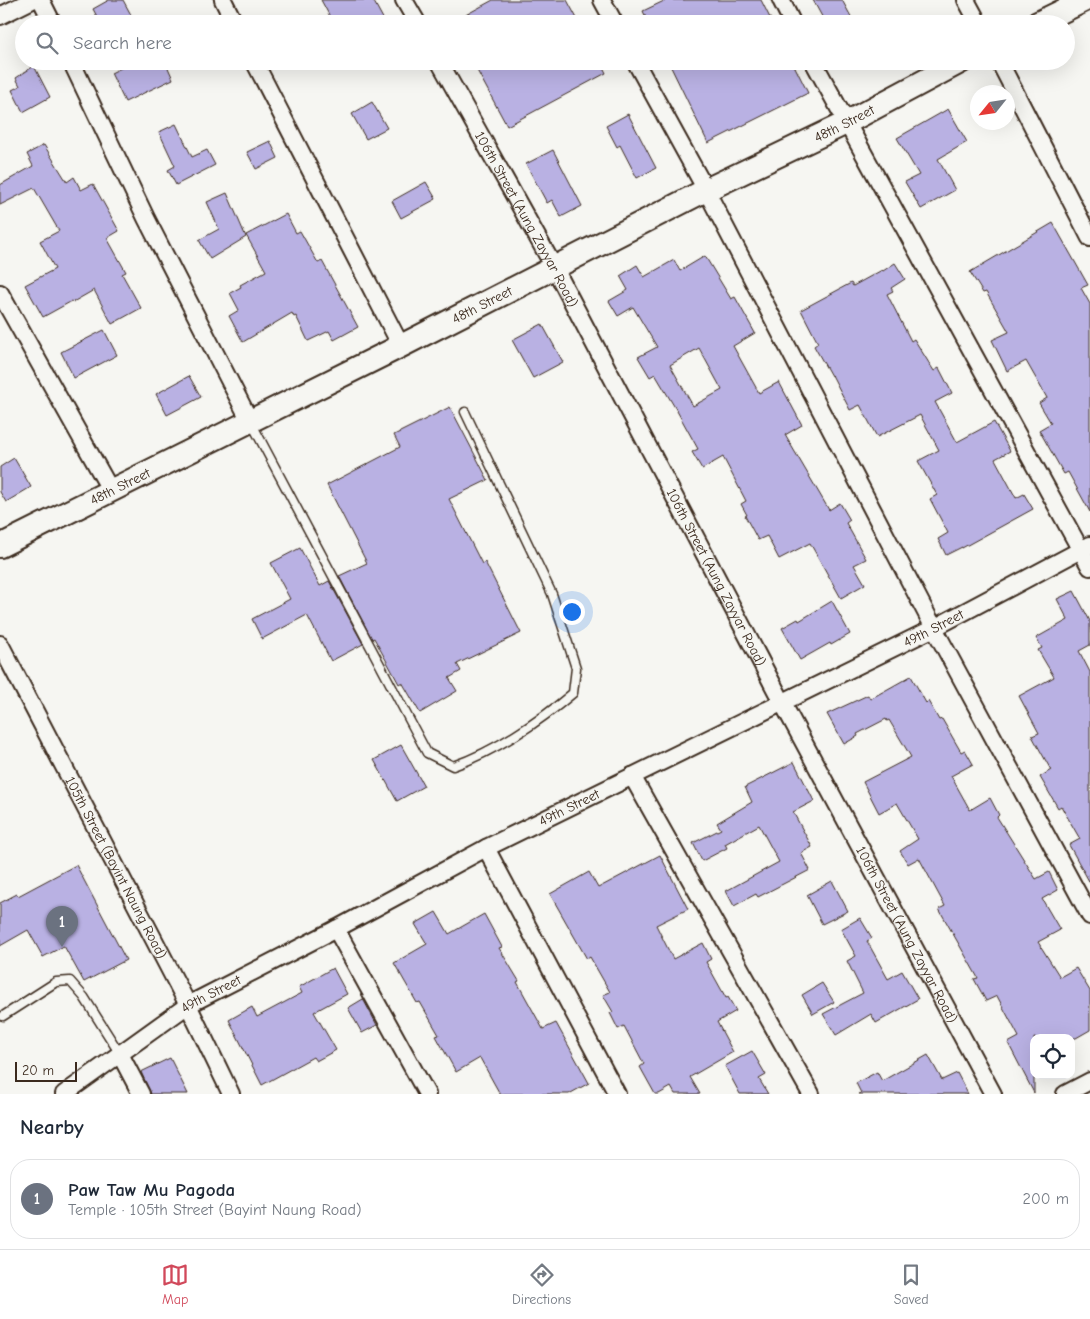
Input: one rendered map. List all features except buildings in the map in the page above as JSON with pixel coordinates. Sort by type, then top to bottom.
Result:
[{"type":"main road","points":[[1054,15],[1084,0]]},
{"type":"main road","name":"48th Street","points":[[0,546],[401,346],[706,190],[846,123],[945,70]]},
{"type":"street","points":[[0,16],[32,0]]},
{"type":"street","points":[[41,0],[48,15]]},
{"type":"street","points":[[223,0],[230,15]]},
{"type":"street","points":[[404,0],[413,15]]},
{"type":"street","points":[[602,0],[610,15]]},
{"type":"street","points":[[781,0],[789,15]]},
{"type":"street","points":[[966,0],[974,15]]},
{"type":"street","points":[[75,70],[146,218],[250,421]]},
{"type":"street","points":[[259,70],[401,346]]},
{"type":"street","name":"106th Street (Aung Zayyar Road)","points":[[444,70],[554,267],[782,702],[993,1094]]},
{"type":"street","points":[[640,70],[706,190],[934,628],[1090,916]]},
{"type":"street","points":[[818,70],[1086,547],[1090,567]]},
{"type":"street","points":[[1004,70],[1090,238]]},
{"type":"street","points":[[0,293],[111,491]]},
{"type":"street","name":"49th Street","points":[[64,1094],[188,1005],[336,929],[486,848],[934,628],[1086,547]]},
{"type":"street","name":"105th Street (Bayint Naung Road)","points":[[0,644],[188,1005],[231,1094]]},
{"type":"street","points":[[632,776],[811,1094]]},
{"type":"street","points":[[486,848],[617,1094]]},
{"type":"street","points":[[336,929],[427,1094]]},
{"type":"street","points":[[120,1054],[141,1094]]},
{"type":"street","points":[[1065,1094],[1090,1081]]},
{"type":"lane","points":[[250,421],[427,753],[453,766],[477,758],[554,710],[573,693],[576,668],[552,594],[465,412]]},
{"type":"lane","points":[[3,1016],[56,982],[70,981],[84,997],[120,1054]]},
{"type":"place","name":"Paw Taw Mu Pagoda","points":[[62,947]]}]
